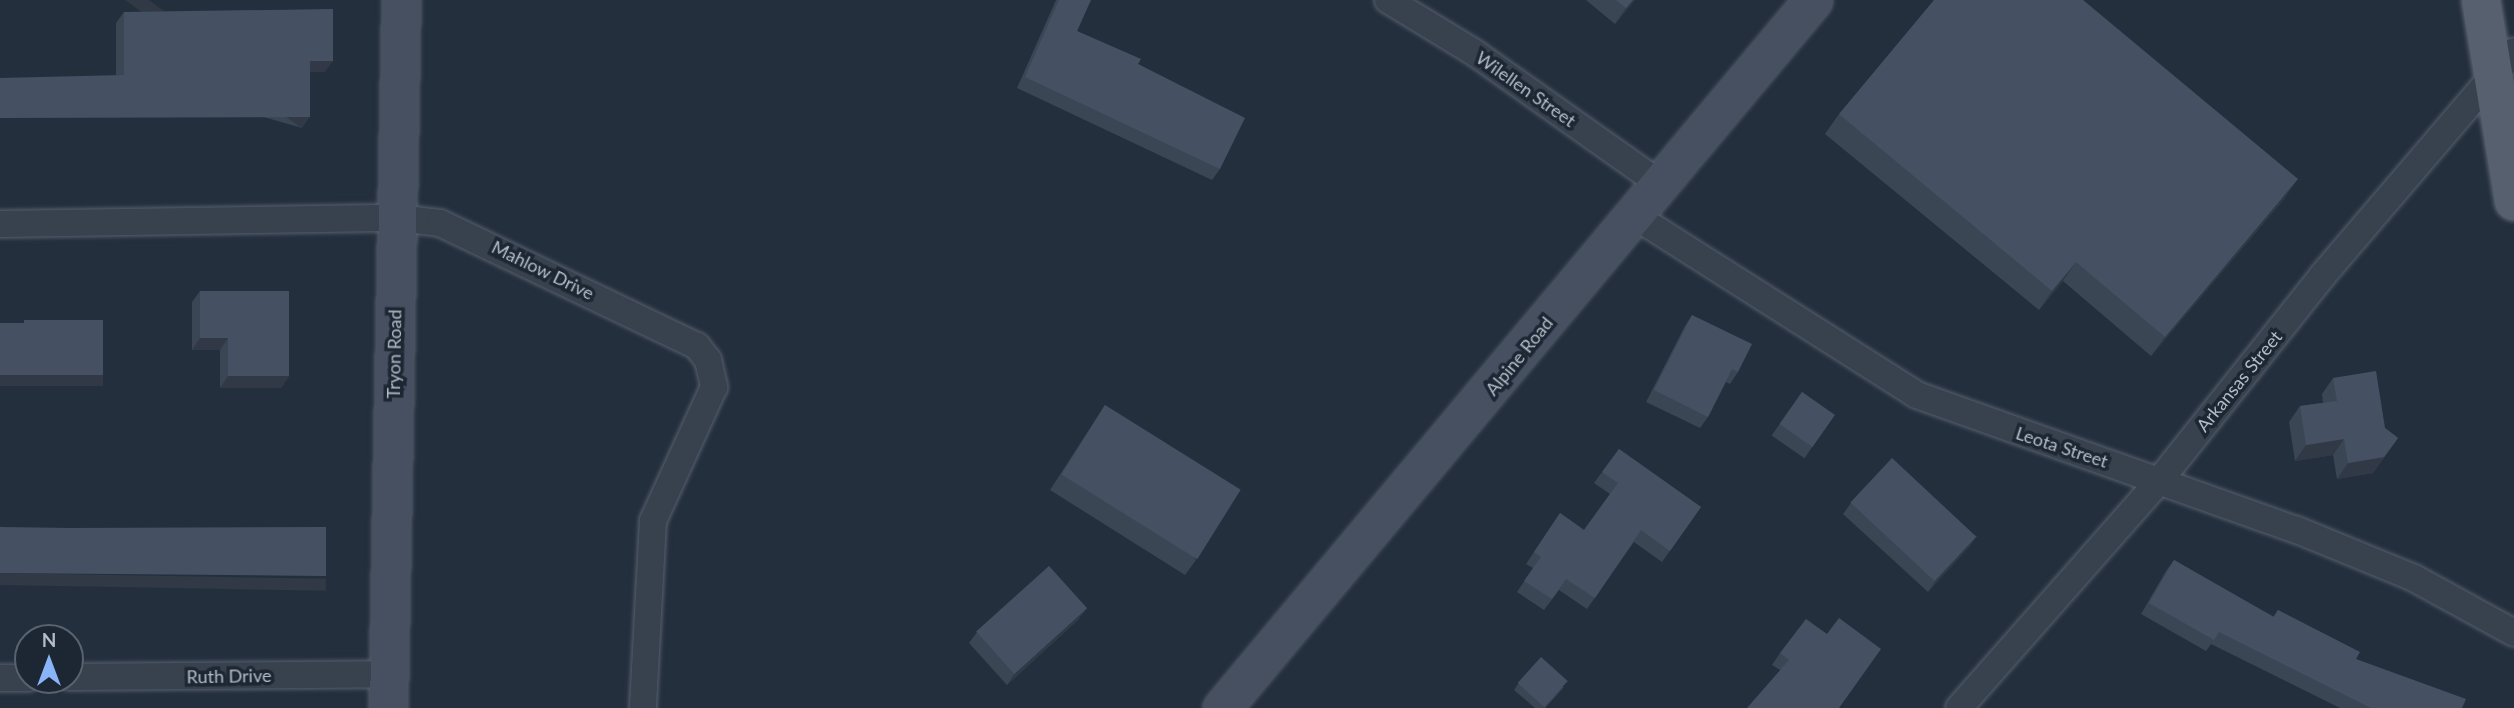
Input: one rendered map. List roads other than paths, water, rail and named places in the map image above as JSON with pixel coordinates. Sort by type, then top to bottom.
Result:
[{"type":"main road","name":"Tryon Road","points":[[388,691],[401,0]]},
{"type":"main road","name":"Alpine Road","points":[[1222,708],[1813,0]]},
{"type":"main road","points":[[2481,0],[2504,63],[2514,201]]},
{"type":"street","name":"Wilellen Street","points":[[1388,0],[1475,53],[1660,184]]},
{"type":"street","name":"Arkansas Street","points":[[1959,708],[2160,480],[2323,275],[2504,63]]},
{"type":"street","name":"Leota Street","points":[[1634,216],[1917,396],[2160,480],[2414,578],[2514,633]]},
{"type":"street","name":"Mahlow Drive","points":[[0,224],[397,218],[440,223],[470,234],[683,338],[708,360],[714,387],[709,404],[653,521],[643,708]]},
{"type":"street","name":"Ruth Drive","points":[[84,678],[388,691]]}]
